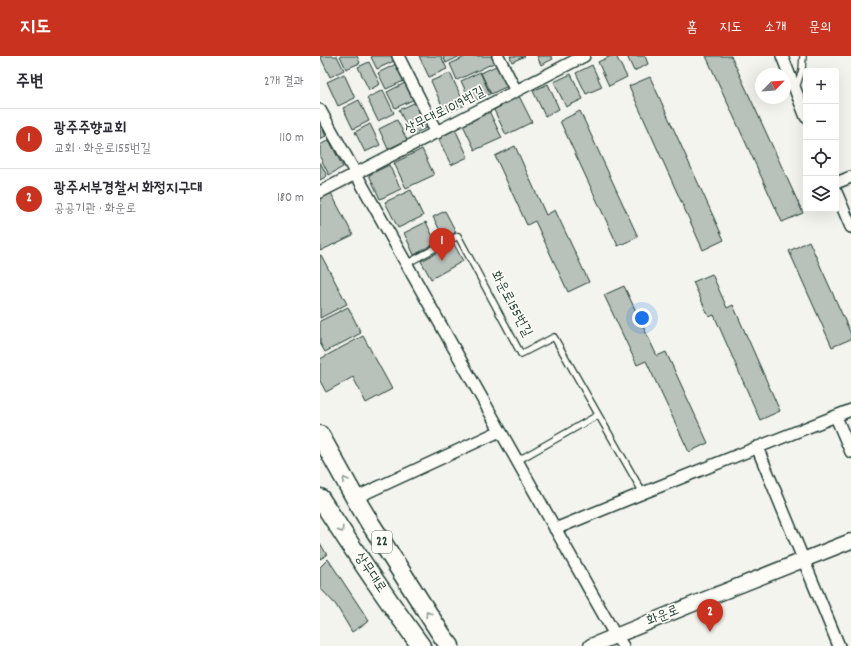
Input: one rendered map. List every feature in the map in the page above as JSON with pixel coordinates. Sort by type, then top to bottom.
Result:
[{"type":"main road","name":"상무대로","points":[[320,435],[374,530],[443,638],[450,646]]},
{"type":"main road","name":"상무대로","points":[[320,498],[421,646]]},
{"type":"street","points":[[398,56],[437,133]]},
{"type":"street","points":[[498,56],[516,91]]},
{"type":"street","name":"상무대로1019번길","points":[[320,192],[584,56]]},
{"type":"street","points":[[782,56],[803,110]]},
{"type":"street","points":[[320,110],[619,641]]},
{"type":"street","points":[[839,182],[851,177]]},
{"type":"street","points":[[839,199],[851,227]]},
{"type":"street","points":[[555,529],[851,410]]},
{"type":"street","points":[[836,417],[851,452]]},
{"type":"street","points":[[355,498],[500,431]]},
{"type":"street","points":[[757,448],[839,646]]},
{"type":"street","name":"화운로","points":[[591,646],[619,641],[803,560],[851,541]]},
{"type":"lane","points":[[795,90],[802,70],[803,56]]},
{"type":"lane","name":"화운로155번길","points":[[406,264],[458,236],[520,354],[554,337],[643,493]]},
{"type":"lane","points":[[517,461],[598,415]]},
{"type":"building","points":[[320,56],[337,56],[344,70],[330,77]]},
{"type":"building","points":[[340,56],[357,56],[360,63],[346,69]]},
{"type":"building","points":[[394,56],[396,60],[377,69],[371,57]]},
{"type":"building","points":[[419,56],[441,56],[447,69],[429,77]]},
{"type":"building","points":[[443,56],[460,56],[446,63]]},
{"type":"building","points":[[467,56],[493,56],[496,62],[457,80],[450,64]]},
{"type":"building","points":[[510,56],[525,56],[512,62]]},
{"type":"building","points":[[537,56],[551,56],[553,59],[541,65]]},
{"type":"building","points":[[611,56],[616,56],[627,77],[609,86],[598,62]]},
{"type":"building","points":[[627,56],[645,56],[648,64],[634,71]]},
{"type":"building","points":[[706,56],[731,56],[803,213],[782,222]]},
{"type":"building","points":[[369,62],[380,84],[369,90],[358,67]]},
{"type":"building","points":[[398,63],[406,80],[386,89],[378,73]]},
{"type":"building","points":[[498,65],[508,86],[491,94],[481,73]]},
{"type":"building","points":[[592,65],[602,87],[586,94],[576,73]]},
{"type":"building","points":[[480,72],[490,94],[471,102],[461,81]]},
{"type":"building","points":[[450,73],[465,105],[451,111],[443,108],[431,81]]},
{"type":"building","points":[[344,74],[355,98],[338,106],[327,82]]},
{"type":"building","points":[[571,74],[583,99],[566,107],[554,82]]},
{"type":"building","points":[[650,77],[724,240],[703,250],[629,86]]},
{"type":"building","points":[[407,82],[415,99],[395,108],[387,92]]},
{"type":"building","points":[[548,84],[559,109],[545,116],[533,91]]},
{"type":"building","points":[[383,90],[394,113],[378,121],[367,98]]},
{"type":"building","points":[[519,96],[532,122],[506,135],[493,108]]},
{"type":"building","points":[[359,100],[369,121],[353,129],[343,108]]},
{"type":"building","points":[[418,101],[430,126],[411,135],[399,110]]},
{"type":"building","points":[[489,111],[502,138],[475,150],[462,123]]},
{"type":"building","points":[[580,111],[638,237],[618,246],[560,121]]},
{"type":"building","points":[[397,120],[407,140],[388,149],[379,129]]},
{"type":"building","points":[[320,124],[326,136],[320,139]]},
{"type":"building","points":[[370,124],[380,145],[365,152],[355,132]]},
{"type":"building","points":[[455,129],[468,157],[451,165],[438,138]]},
{"type":"building","points":[[329,140],[343,167],[329,175],[320,157],[320,145]]},
{"type":"building","points":[[515,146],[546,215],[555,210],[589,282],[568,292],[535,221],[527,225],[495,156]]},
{"type":"building","points":[[422,149],[434,175],[406,188],[394,163]]},
{"type":"building","points":[[320,162],[327,176],[320,180]]},
{"type":"building","points":[[389,165],[401,189],[380,199],[369,175]]},
{"type":"building","points":[[411,190],[423,216],[398,228],[385,202]]},
{"type":"building","points":[[331,193],[353,235],[320,251],[320,198]]},
{"type":"building","points":[[445,211],[456,232],[444,238],[433,217]]},
{"type":"building","points":[[426,222],[436,243],[414,255],[404,233]]},
{"type":"building","points":[[809,241],[851,334],[851,339],[832,347],[789,251]]},
{"type":"building","points":[[454,244],[463,261],[431,279],[421,261]]},
{"type":"building","points":[[320,255],[347,304],[320,318]]},
{"type":"building","points":[[712,274],[727,308],[733,305],[780,411],[760,420],[714,315],[709,317],[693,282]]},
{"type":"building","points":[[624,286],[657,356],[666,352],[708,443],[689,452],[646,361],[637,365],[604,295]]},
{"type":"building","points":[[348,307],[361,333],[325,352],[320,343],[320,321]]},
{"type":"building","points":[[363,336],[392,389],[366,403],[353,377],[326,392],[320,381],[320,359]]},
{"type":"building","points":[[320,543],[327,555],[320,559]]},
{"type":"building","points":[[328,559],[369,621],[352,632],[336,605],[320,589],[320,567]]},
{"type":"place","name":"광주주향교회","points":[[442,261]]},
{"type":"place","name":"광주서부경찰서 화정지구대","points":[[710,632]]}]
